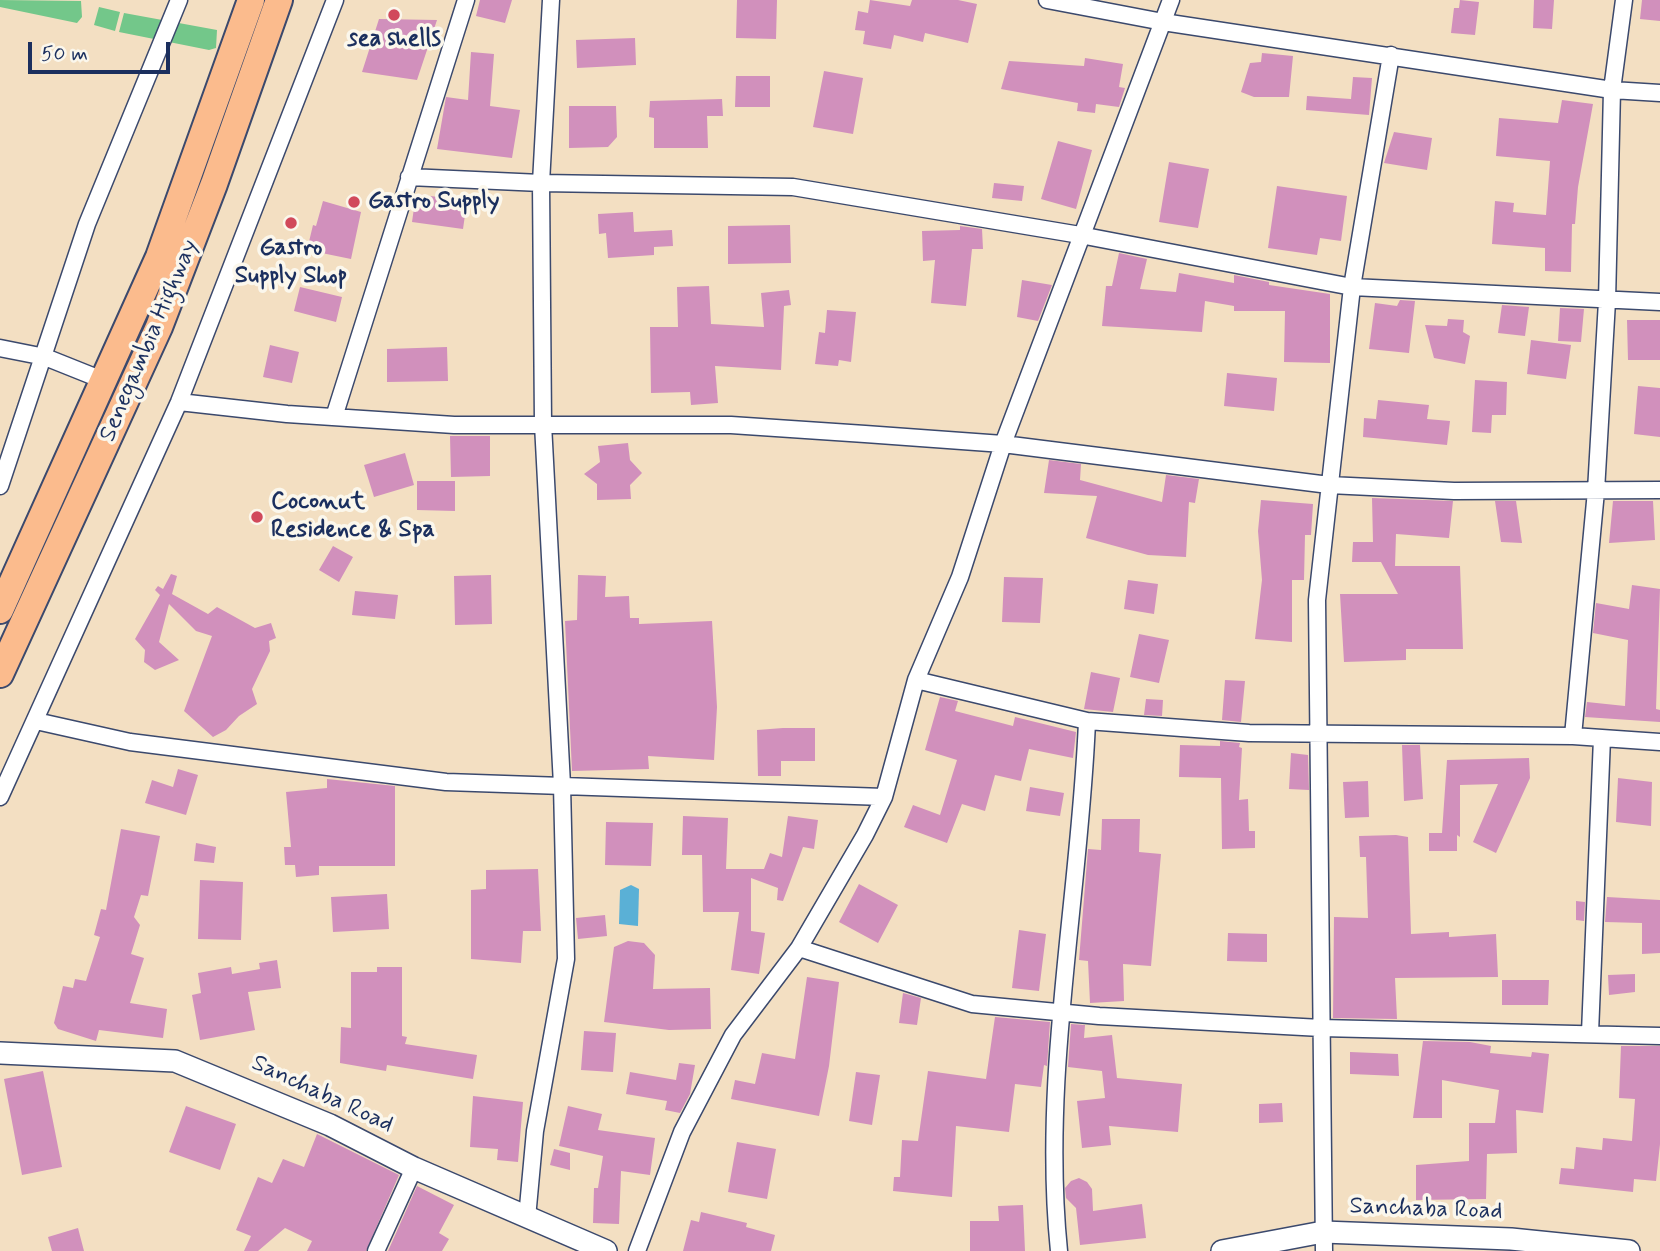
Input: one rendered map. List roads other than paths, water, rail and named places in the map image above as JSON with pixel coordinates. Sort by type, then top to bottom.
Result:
[{"type":"main road","name":"Senegambia Highway","points":[[0,610],[106,381],[159,257],[251,0]]},
{"type":"main road","name":"Senegambia Highway","points":[[0,674],[159,327],[214,184],[279,0]]},
{"type":"street","points":[[0,486],[88,224],[179,0]]},
{"type":"street","points":[[0,797],[179,402],[335,0]]},
{"type":"street","points":[[334,417],[466,0]]},
{"type":"street","points":[[527,1218],[535,1131],[566,959],[562,785],[543,424],[541,183],[551,0]]},
{"type":"street","points":[[1046,0],[1163,22],[1612,90],[1660,93]]},
{"type":"street","points":[[637,1251],[682,1132],[727,1047],[799,948],[884,797],[916,680],[960,577],[1003,444],[1171,0]]},
{"type":"street","points":[[1573,736],[1596,491],[1607,302],[1612,90],[1624,0]]},
{"type":"street","points":[[1324,1241],[1317,600],[1352,287],[1391,55]]},
{"type":"street","points":[[409,177],[541,183],[793,187],[1080,235],[1352,287],[1607,302],[1660,302]]},
{"type":"street","points":[[0,348],[45,356],[106,381]]},
{"type":"street","points":[[179,402],[454,425],[731,425],[1003,444],[1329,485],[1454,491],[1660,490]]},
{"type":"street","points":[[916,680],[1087,721],[1249,733],[1573,736],[1660,742]]},
{"type":"street","points":[[36,721],[131,743],[446,782],[884,797]]},
{"type":"street","points":[[1059,1251],[1053,1190],[1062,1013],[1085,782],[1087,721]]},
{"type":"street","points":[[1590,1033],[1602,738]]},
{"type":"street","points":[[799,948],[972,1004],[1062,1013],[1321,1028],[1660,1036]]},
{"type":"street","name":"Sanchaba Road","points":[[0,1053],[175,1061],[330,1125],[414,1168],[606,1251]]},
{"type":"street","points":[[376,1251],[414,1168]]},
{"type":"street","name":"Sanchaba Road","points":[[1222,1251],[1324,1241],[1511,1239],[1621,1250]]},
{"type":"water","points":[[631,885],[639,889],[638,926],[619,924],[620,890]]},
{"type":"place","name":"sea shells","points":[[394,15]]},
{"type":"place","name":"Gastro Supply","points":[[354,202]]},
{"type":"place","name":"Gastro Supply Shop","points":[[291,223]]},
{"type":"place","name":"Coconut Residence & Spa","points":[[257,517]]}]
